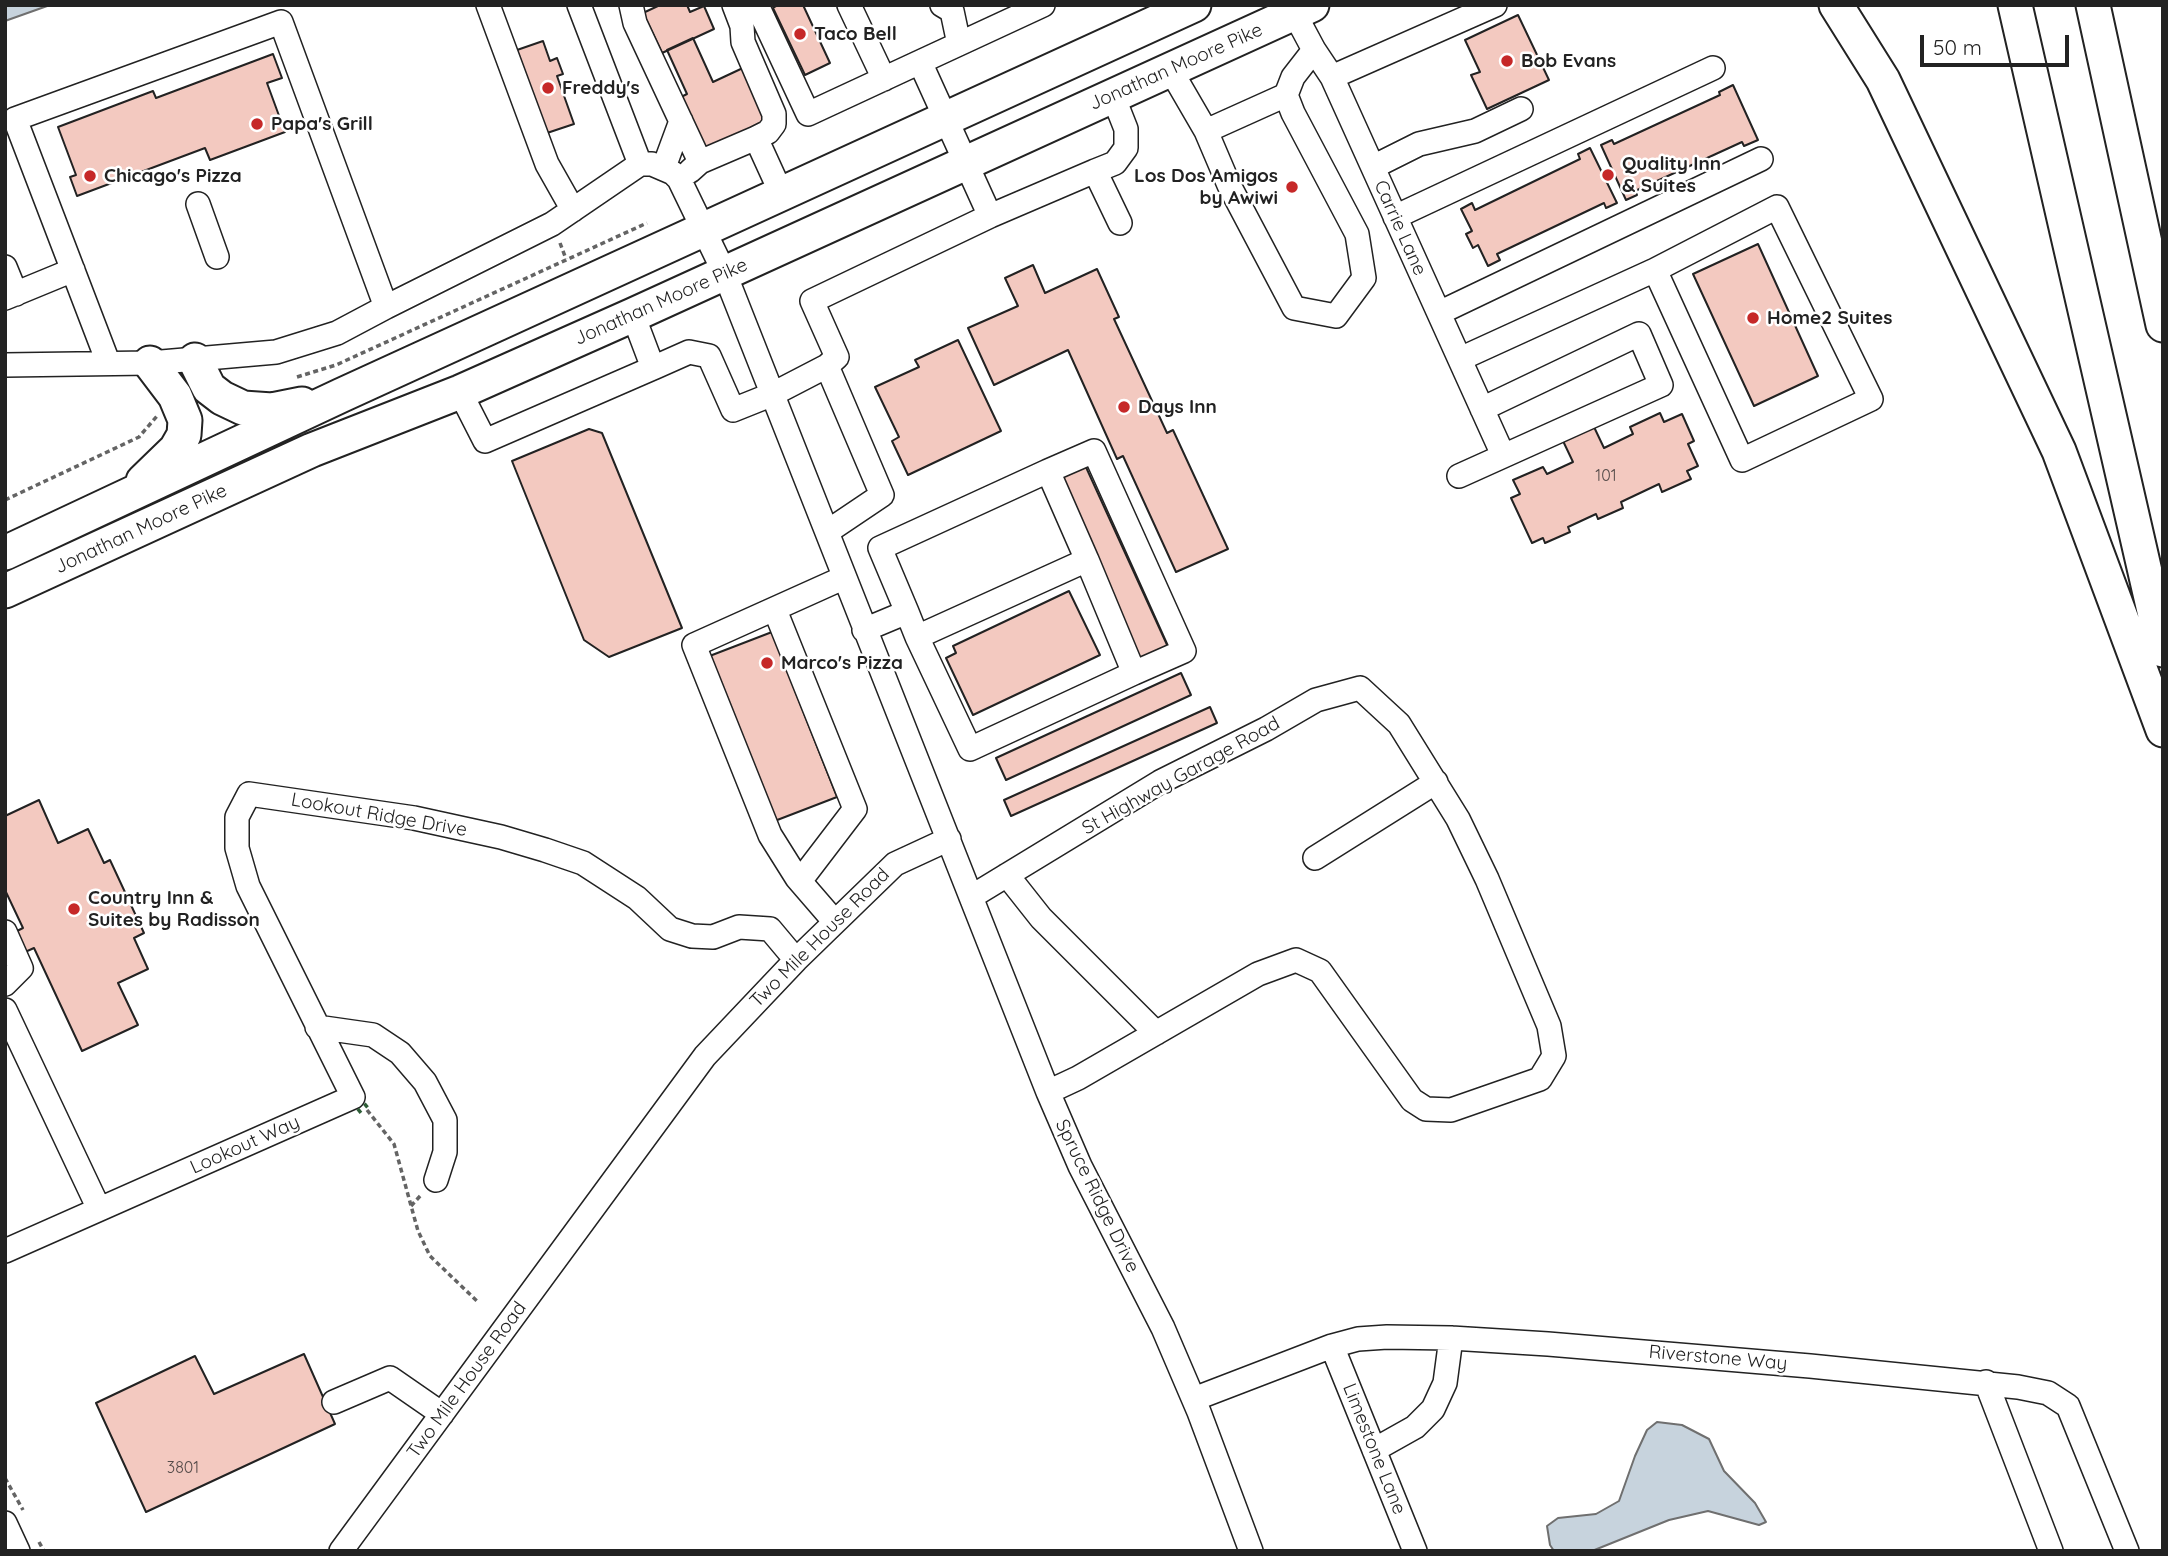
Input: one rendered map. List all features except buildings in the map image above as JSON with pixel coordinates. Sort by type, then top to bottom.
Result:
[{"type":"highway","points":[[1836,5],[1883,80],[2059,451],[2163,730]]},
{"type":"highway","points":[[1860,5],[1883,80]]},
{"type":"highway","points":[[2015,5],[2163,650]]},
{"type":"highway","points":[[2092,5],[2163,325]]},
{"type":"highway","name":"Jonathan Moore Pike","points":[[5,591],[312,450],[460,392],[725,274],[1299,8]]},
{"type":"highway","name":"Jonathan Moore Pike","points":[[5,553],[342,395],[946,120],[1174,9]]},
{"type":"highway","points":[[195,360],[209,388],[243,408],[272,410],[342,395]]},
{"type":"highway","points":[[126,498],[176,449],[184,435],[186,420],[175,397],[150,363]]},
{"type":"street","points":[[488,5],[547,164],[573,210]]},
{"type":"street","points":[[579,5],[640,164]]},
{"type":"street","points":[[631,5],[635,23],[700,162]]},
{"type":"street","points":[[672,173],[756,138],[768,132],[774,124],[774,114],[743,42],[742,26],[734,5]]},
{"type":"street","points":[[757,5],[808,114],[1040,6]]},
{"type":"street","points":[[849,5],[884,79]]},
{"type":"street","points":[[1332,78],[1495,5]]},
{"type":"street","points":[[953,7],[959,44]]},
{"type":"street","name":"Carrie Lane","points":[[1299,8],[1314,50],[1332,78],[1503,455]]},
{"type":"street","points":[[107,362],[15,119],[281,22],[386,307]]},
{"type":"street","points":[[1170,69],[1206,131],[1228,185],[1294,308],[1336,316],[1364,278],[1357,234],[1286,95],[1293,77],[1314,50]]},
{"type":"street","points":[[920,62],[990,216]]},
{"type":"street","points":[[1395,217],[1713,68]]},
{"type":"street","points":[[1206,131],[1286,95]]},
{"type":"street","points":[[460,392],[485,441],[688,352],[709,356],[733,410],[773,394],[827,366],[837,357],[812,301],[990,216],[1115,163],[1126,148],[1126,129],[1113,96]]},
{"type":"street","points":[[1373,167],[1419,144],[1475,131],[1521,109]]},
{"type":"street","points":[[672,173],[681,121]]},
{"type":"street","points":[[756,138],[782,195]]},
{"type":"street","points":[[1439,313],[1761,159]]},
{"type":"street","points":[[5,365],[150,363],[275,352],[337,333],[552,224],[640,164],[652,164],[672,173],[725,274],[843,579],[949,839]]},
{"type":"street","points":[[1095,171],[1120,223]]},
{"type":"street","points":[[198,204],[217,257]]},
{"type":"street","points":[[1460,359],[1655,270],[1777,207],[1871,399],[1742,460],[1655,270]]},
{"type":"street","points":[[5,267],[10,296],[73,270]]},
{"type":"street","points":[[633,315],[653,368]]},
{"type":"street","points":[[1459,476],[1661,385],[1639,334],[1482,410]]},
{"type":"street","points":[[827,366],[882,495],[827,533]]},
{"type":"street","points":[[1094,451],[1184,651],[970,749],[907,612],[880,548],[1094,451]]},
{"type":"street","points":[[1048,471],[1134,673]]},
{"type":"street","points":[[917,637],[1087,560]]},
{"type":"street","points":[[835,922],[800,881],[770,835],[694,645],[843,579]]},
{"type":"street","points":[[775,610],[855,809],[800,881]]},
{"type":"street","points":[[864,630],[907,612]]},
{"type":"street","name":"St Highway Garage Road","points":[[971,897],[1160,782],[1266,729],[1316,700],[1360,688],[1399,724],[1436,782]]},
{"type":"street","points":[[1048,1092],[1078,1078],[1258,974],[1296,961],[1321,971],[1412,1100],[1426,1109],[1451,1110],[1540,1079],[1554,1056],[1549,1026],[1487,879],[1458,819],[1436,782],[1315,858]]},
{"type":"street","name":"Lookout Ridge Drive","points":[[354,1097],[248,886],[237,848],[237,817],[249,794],[414,818],[501,837],[545,850],[583,863],[637,898],[670,929],[692,936],[713,937],[739,927],[770,929],[796,960]]},
{"type":"street","name":"Spruce Ridge Drive","points":[[949,839],[1048,1092],[1080,1166],[1163,1328],[1194,1399],[1251,1551]]},
{"type":"street","name":"Two Mile House Road","points":[[341,1551],[705,1056],[796,960],[895,864],[949,839]]},
{"type":"street","points":[[1007,875],[1041,918],[1156,1033]]},
{"type":"street","points":[[5,932],[21,968],[5,984]]},
{"type":"street","points":[[5,1010],[100,1209]]},
{"type":"street","points":[[317,1027],[373,1035],[400,1053],[425,1082],[446,1120],[445,1152],[436,1180]]},
{"type":"street","name":"Lookout Way","points":[[5,1251],[354,1097]]},
{"type":"street","name":"Riverstone Way","points":[[1194,1399],[1332,1346],[1358,1339],[1387,1337],[1451,1338],[1986,1382],[2048,1393],[2068,1406],[2127,1551]]},
{"type":"street","points":[[1374,1450],[1415,1427],[1433,1409],[1445,1383],[1451,1338]]},
{"type":"street","name":"Limestone Lane","points":[[1332,1346],[1415,1551]]},
{"type":"street","points":[[334,1402],[390,1378],[442,1413]]},
{"type":"street","points":[[1986,1382],[2051,1551]]},
{"type":"street","points":[[5,1523],[18,1551]]},
{"type":"path","points":[[566,259],[647,223]]},
{"type":"path","points":[[5,500],[139,437],[175,397]]},
{"type":"path","points":[[354,1097],[372,1114],[394,1144],[418,1231],[430,1256],[479,1303]]},
{"type":"shaded area","points":[[5,5],[50,5],[5,21]]},
{"type":"shaded area","points":[[1657,1422],[1682,1425],[1709,1439],[1724,1471],[1755,1503],[1766,1522],[1759,1525],[1708,1511],[1669,1520],[1592,1551],[1554,1551],[1550,1545],[1547,1526],[1558,1518],[1596,1514],[1619,1501],[1647,1430]]},
{"type":"hedge","points":[[358,1112],[369,1103]]},
{"type":"place","name":"Taco Bell","points":[[800,34]]},
{"type":"place","name":"Bob Evans","points":[[1507,61]]},
{"type":"place","name":"Freddy's","points":[[548,88]]},
{"type":"place","name":"Papa's Grill","points":[[257,124]]},
{"type":"place","name":"Quality Inn & Suites","points":[[1608,175]]},
{"type":"place","name":"Chicago's Pizza","points":[[90,176]]},
{"type":"place","name":"Los Dos Amigos by Awiwi","points":[[1292,187]]},
{"type":"place","name":"Home2 Suites","points":[[1753,318]]},
{"type":"place","name":"Days Inn","points":[[1124,407]]},
{"type":"place","name":"Marco's Pizza","points":[[767,663]]},
{"type":"place","name":"Country Inn & Suites by Radisson","points":[[74,909]]}]
